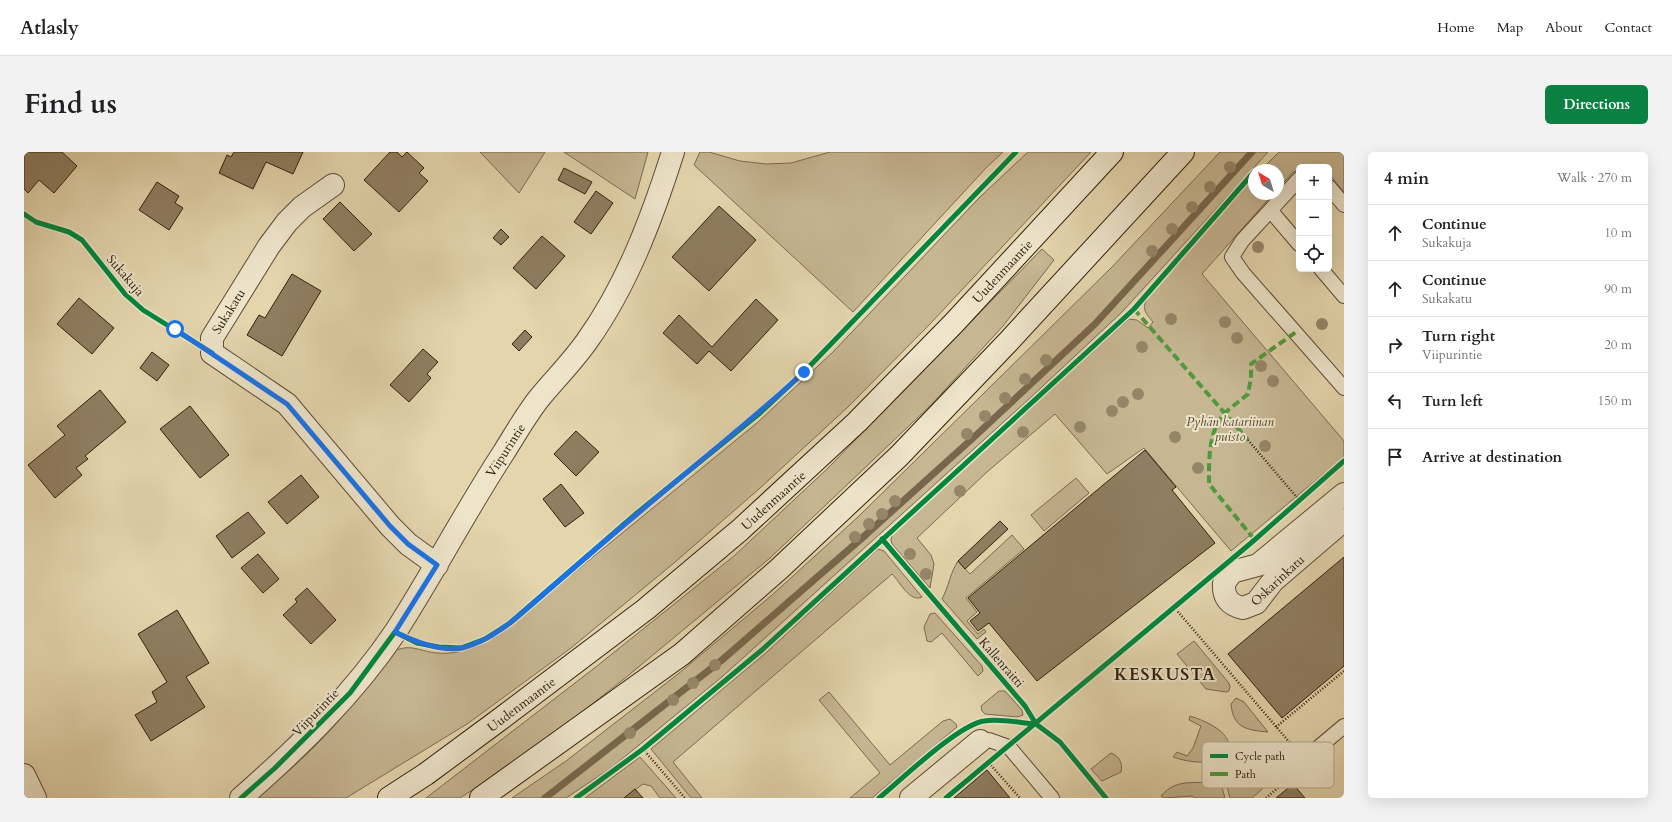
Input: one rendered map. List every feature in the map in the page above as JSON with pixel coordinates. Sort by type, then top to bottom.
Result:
[{"type":"main road","name":"Viipurintie","points":[[241,798],[280,763],[350,693],[395,632],[437,565],[476,496],[539,398],[586,342],[617,294],[658,199],[673,152]]},
{"type":"main road","name":"Uudenmaantie","points":[[389,798],[470,742],[646,610],[751,520],[857,422],[954,323],[1112,152]]},
{"type":"main road","points":[[481,798],[682,654],[795,553],[899,456],[1008,342],[1183,152]]},
{"type":"main road","name":"Sukakatu","points":[[333,185],[302,207],[287,222],[278,234],[212,338],[212,353],[287,404],[390,526],[408,544],[437,565]]},
{"type":"main road","name":"Oskarinkatu","points":[[1344,494],[1258,565],[1232,572],[1224,583],[1225,597],[1230,603],[1243,608],[1256,603],[1273,581],[1344,520]]},
{"type":"main road","points":[[911,798],[980,742]]},
{"type":"main road","points":[[24,775],[35,798]]},
{"type":"lane","points":[[1296,181],[1271,211],[1242,241],[1232,257],[1243,273],[1344,388]]},
{"type":"lane","points":[[1332,191],[1344,205]]},
{"type":"lane","points":[[1271,211],[1296,240]]},
{"type":"lane","points":[[1324,272],[1344,296]]},
{"type":"lane","points":[[1326,742],[1344,726]]},
{"type":"lane","points":[[980,742],[990,740],[1009,747],[1052,798]]},
{"type":"path","points":[[1248,440],[1300,501]]},
{"type":"path","points":[[1294,506],[1305,496]]},
{"type":"path","points":[[1168,612],[1180,602]]},
{"type":"path","points":[[1174,607],[1289,742]]},
{"type":"path","points":[[1276,727],[1344,671]]},
{"type":"path","points":[[637,754],[649,744]]},
{"type":"path","points":[[983,768],[1009,747]]},
{"type":"path","points":[[643,749],[685,798]]},
{"type":"path","points":[[989,763],[1020,798]]},
{"type":"path","points":[[1266,798],[1278,788]]},
{"type":"green space","points":[[480,152],[545,152],[519,193]]},
{"type":"green space","points":[[564,152],[648,152],[635,199]]},
{"type":"green space","points":[[700,152],[709,152],[740,161],[766,164],[791,163],[830,152],[1003,152],[986,168],[853,312],[694,165]]},
{"type":"green space","points":[[1028,152],[1091,152],[930,324],[848,407],[759,489],[674,563],[571,648],[467,724],[346,798],[254,798],[294,766],[313,748],[364,691],[395,651],[411,648],[437,653],[458,652],[485,641],[511,624],[757,423],[833,352],[979,198]]},
{"type":"green space","points":[[1220,152],[1268,152],[1257,164],[1248,164],[1248,174],[1122,312],[1029,399],[723,676],[611,768],[566,798],[512,798],[566,761],[678,674],[771,596],[859,516],[1112,267]]},
{"type":"green space","points":[[1279,152],[1342,152],[1344,154],[1344,192],[1332,178],[1332,164],[1296,164],[1296,171],[1284,182],[1284,164],[1267,164]]},
{"type":"green space","name":"Pyhän katariinan puisto","points":[[1248,185],[1248,200],[1268,200],[1202,274],[1344,441],[1344,457],[1231,551],[1144,448],[1107,474],[1055,414],[987,472],[917,538],[931,555],[934,564],[930,588],[892,544],[891,539],[893,533],[1129,319],[1137,320],[1148,328],[1153,322],[1146,313],[1144,307],[1153,291]]},
{"type":"green space","points":[[1042,249],[1054,260],[1003,326],[932,404],[770,558],[624,679],[564,726],[492,777],[460,798],[426,798],[597,666],[734,556],[827,469]]},
{"type":"green space","points":[[1076,478],[1089,493],[1044,531],[1031,515]]},
{"type":"green space","points":[[1012,535],[1024,549],[966,598],[977,612],[967,621],[978,634],[984,629],[986,632],[977,639],[942,599],[958,561],[970,574]]},
{"type":"green space","points":[[878,549],[884,551],[922,597],[913,597],[909,594],[892,574],[673,762],[702,798],[691,798],[651,749],[767,652]]},
{"type":"green space","points":[[935,613],[982,666],[983,671],[978,676],[942,633],[931,642],[927,641],[924,627],[930,614]]},
{"type":"green space","points":[[1194,641],[1228,682],[1230,686],[1229,691],[1226,692],[1206,689],[1177,654]]},
{"type":"green space","points":[[999,691],[1005,691],[1022,710],[1023,715],[1017,717],[985,714],[982,711],[981,706]]},
{"type":"green space","points":[[829,692],[890,765],[943,721],[950,719],[956,724],[957,727],[872,798],[850,798],[880,773],[819,700]]},
{"type":"green space","points":[[1236,698],[1244,702],[1268,732],[1248,729],[1238,723],[1232,712],[1231,704]]},
{"type":"green space","points":[[1190,716],[1211,725],[1223,734],[1228,742],[1202,742],[1202,762],[1192,762],[1173,757],[1177,752],[1187,756],[1193,748],[1201,726],[1189,720]]},
{"type":"green space","points":[[1111,753],[1120,760],[1121,772],[1102,781],[1091,769]]},
{"type":"green space","points":[[640,757],[676,798],[660,798],[651,786],[643,784],[624,798],[585,798]]},
{"type":"green space","points":[[1202,782],[1202,788],[1222,788],[1225,798],[1195,798],[1192,796],[1164,798],[1161,796],[1174,786]]},
{"type":"green space","points":[[1227,788],[1263,788],[1252,798],[1230,798]]},
{"type":"building","points":[[24,152],[62,152],[77,166],[54,193],[39,180],[28,193],[24,189]]},
{"type":"building","points":[[234,152],[303,152],[293,174],[266,162],[253,189],[219,173],[227,155],[231,157]]},
{"type":"building","points":[[390,152],[397,152],[402,157],[407,152],[424,168],[419,173],[428,181],[399,212],[364,180]]},
{"type":"building","points":[[564,168],[592,182],[585,194],[558,180]]},
{"type":"building","points":[[157,182],[179,196],[175,203],[183,208],[169,230],[139,210]]},
{"type":"building","points":[[596,191],[613,203],[591,234],[574,222]]},
{"type":"building","points":[[340,202],[372,234],[354,251],[323,219]]},
{"type":"building","points":[[719,206],[756,240],[709,291],[672,257]]},
{"type":"building","points":[[501,229],[509,237],[501,245],[493,238]]},
{"type":"building","points":[[542,236],[565,256],[536,289],[513,268]]},
{"type":"building","points":[[292,274],[321,291],[282,356],[247,335],[259,315],[265,318]]},
{"type":"building","points":[[79,298],[114,328],[92,354],[57,324]]},
{"type":"building","points":[[756,299],[778,320],[731,371],[709,351],[697,364],[663,333],[679,315],[712,347]]},
{"type":"building","points":[[525,330],[532,337],[519,351],[512,344]]},
{"type":"building","points":[[423,349],[438,362],[427,374],[431,378],[409,402],[390,385]]},
{"type":"building","points":[[152,352],[169,365],[157,381],[140,368]]},
{"type":"building","points":[[100,390],[126,422],[85,456],[88,459],[76,468],[82,475],[55,498],[28,465],[65,435],[57,426]]},
{"type":"building","points":[[190,406],[229,455],[200,478],[160,429]]},
{"type":"building","points":[[576,431],[599,452],[576,476],[554,454]]},
{"type":"building","points":[[1145,450],[1176,487],[1172,490],[1215,543],[1037,681],[989,623],[978,631],[970,621],[980,613],[968,598]]},
{"type":"building","points":[[301,475],[319,497],[287,524],[268,502]]},
{"type":"building","points":[[561,484],[584,513],[565,527],[543,499]]},
{"type":"building","points":[[248,512],[265,533],[232,558],[216,536]]},
{"type":"building","points":[[1000,521],[1008,529],[965,569],[958,561]]},
{"type":"building","points":[[258,554],[279,579],[263,593],[241,568]]},
{"type":"building","points":[[1344,557],[1344,666],[1282,718],[1228,654]]},
{"type":"building","points":[[307,588],[336,620],[311,644],[283,615],[297,602],[295,599]]},
{"type":"building","points":[[177,610],[209,663],[186,677],[205,707],[151,741],[135,715],[157,702],[152,692],[167,682],[138,634]]},
{"type":"building","points":[[987,770],[1010,798],[954,798]]},
{"type":"building","points":[[1288,788],[1296,788],[1305,798],[1276,798]]},
{"type":"building","points":[[635,789],[643,798],[624,798]]},
{"type":"waterway","points":[[545,798],[722,660],[861,539],[973,438],[1095,324],[1252,152]]},
{"type":"marked path","points":[[1134,309],[1248,440]]},
{"type":"marked path","points":[[1254,539],[1209,484],[1210,447],[1215,429],[1224,414],[1248,394],[1251,378],[1251,364],[1296,332]]},
{"type":"cycle path","points":[[241,798],[275,768],[350,693],[395,632],[417,643],[439,647],[461,648],[485,639],[510,623],[637,513],[760,413],[804,372],[1016,152]]},
{"type":"cycle path","points":[[576,798],[643,749],[763,649],[1134,309],[1248,179]]},
{"type":"cycle path","name":"Sukakuja","points":[[24,214],[36,222],[69,232],[82,240],[125,294],[143,310],[212,353]]},
{"type":"cycle path","points":[[946,798],[1251,543],[1344,461]]},
{"type":"cycle path","name":"Kallenraitti","points":[[882,539],[1025,706],[1036,724],[1060,742],[1106,798]]},
{"type":"cycle path","points":[[879,798],[945,742],[973,725],[990,720],[1036,724]]},
{"type":"district","name":"KESKUSTA","points":[[1165,674]]},
{"type":"route","points":[[175,329],[287,404],[390,526],[408,544],[437,565],[395,632],[417,643],[439,647],[461,648],[485,639],[510,623],[637,513],[760,413],[804,372]]}]
